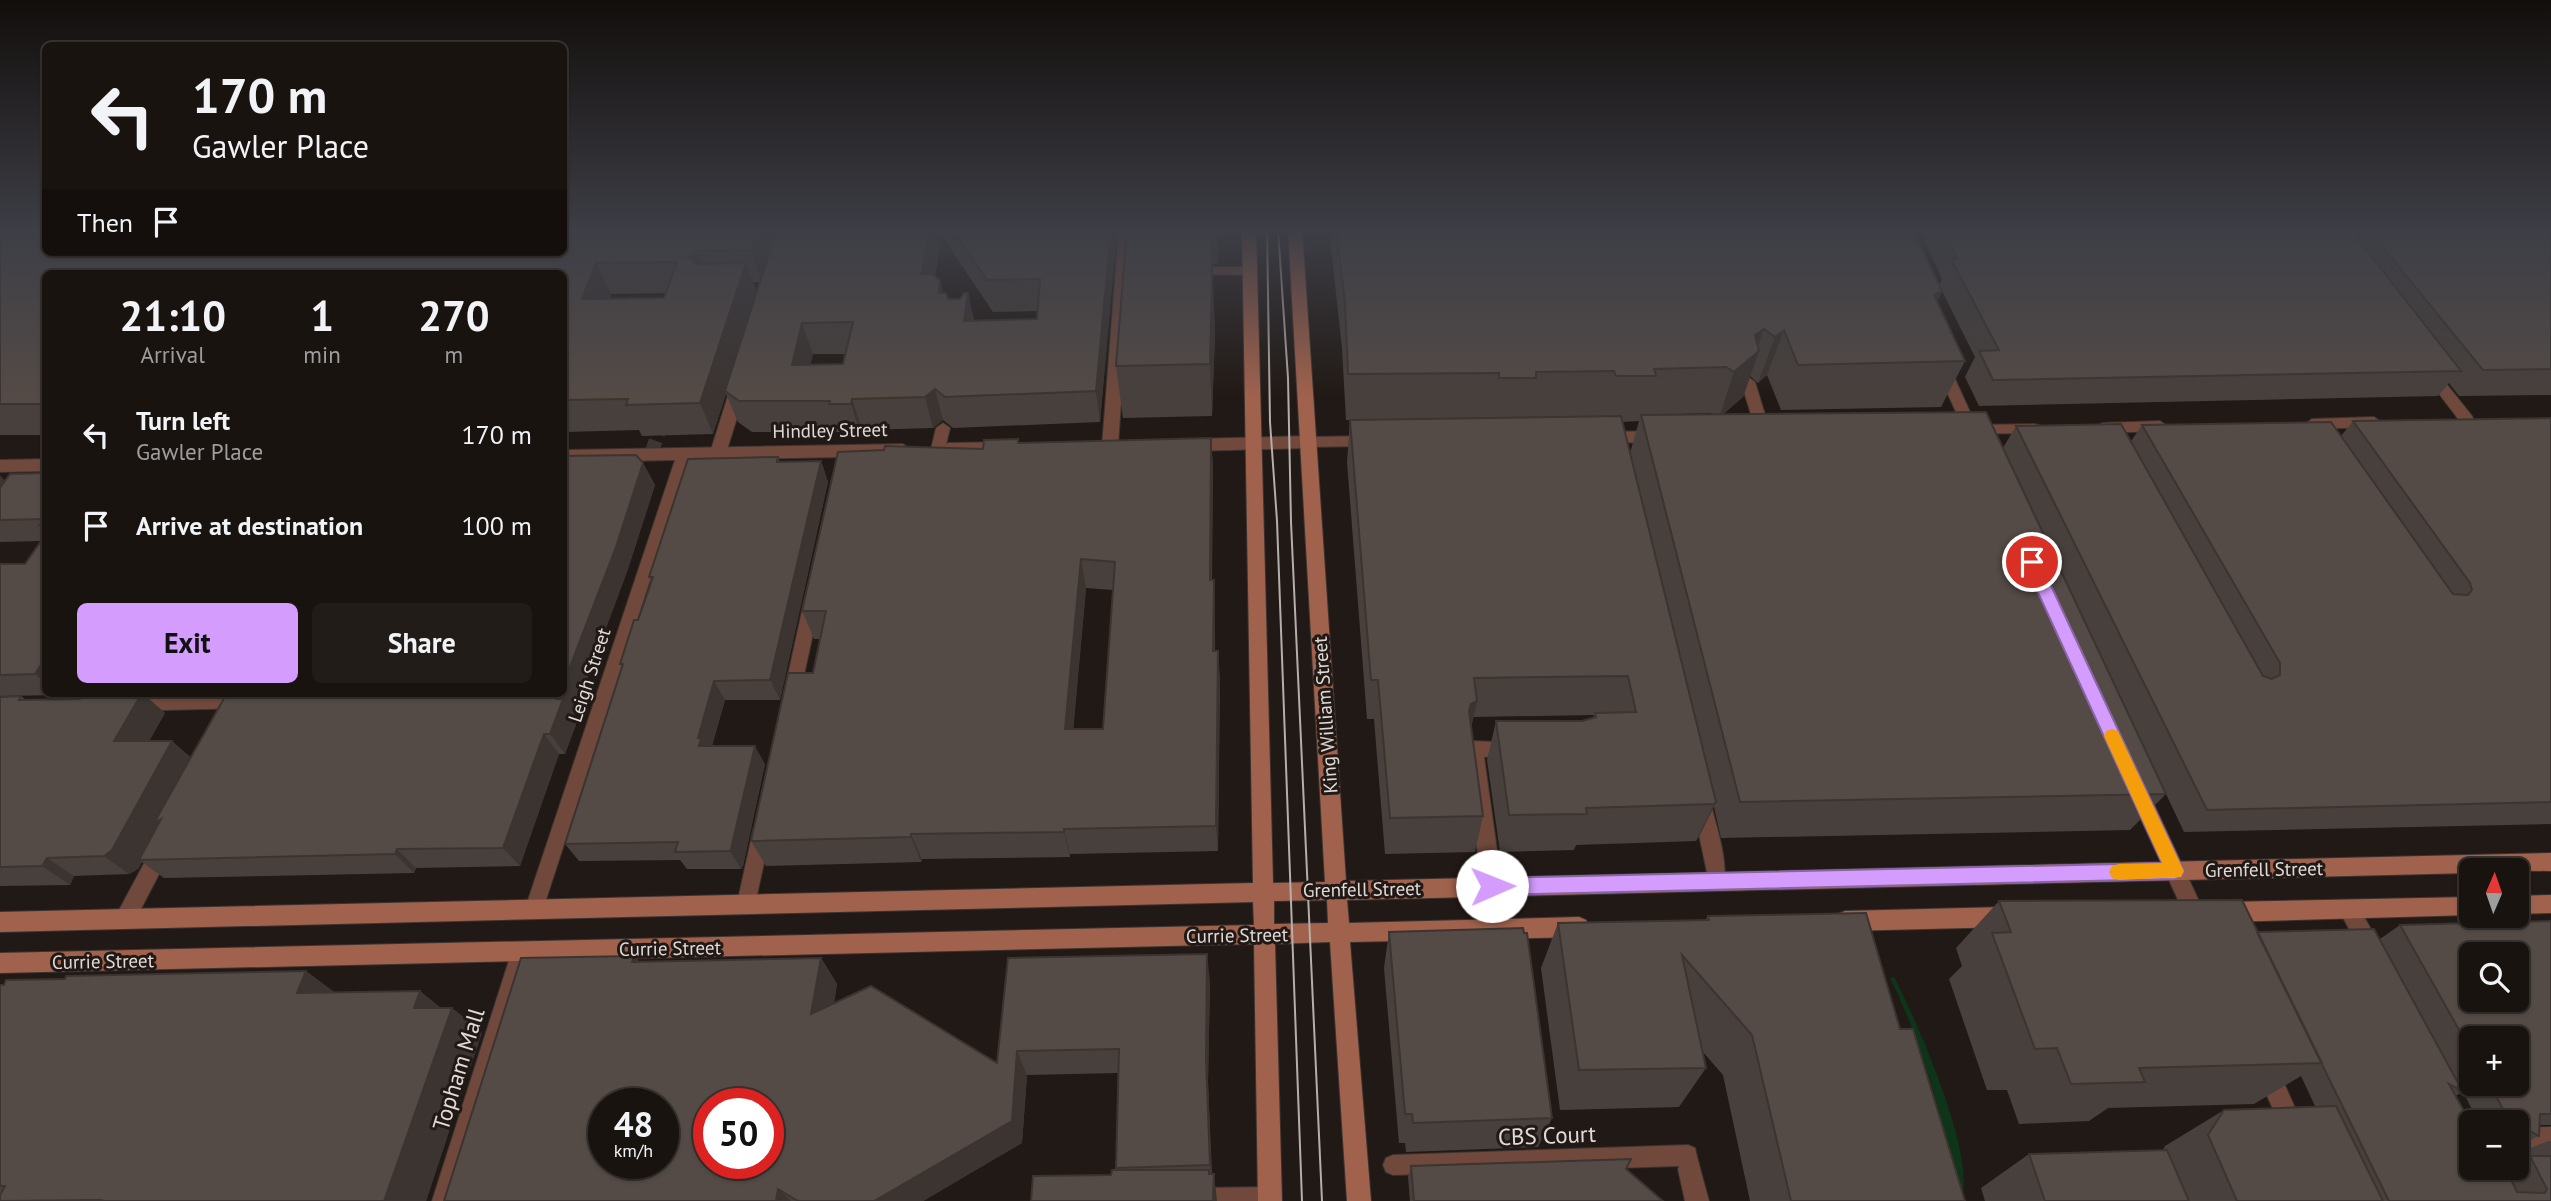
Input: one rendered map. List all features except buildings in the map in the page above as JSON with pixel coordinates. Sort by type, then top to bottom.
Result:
[{"type":"main road","points":[[1250,285],[1270,1199]]},
{"type":"main road","name":"King William Street","points":[[1298,285],[1359,1201]]},
{"type":"main road","name":"Grenfell Street","points":[[1264,891],[2551,862]]},
{"type":"main road","points":[[0,922],[1264,891]]},
{"type":"main road","points":[[2529,905],[2551,904]]},
{"type":"main road","points":[[2170,913],[2459,906]]},
{"type":"main road","points":[[1828,921],[2020,917]]},
{"type":"main road","points":[[1340,933],[1525,939],[1604,926]]},
{"type":"main road","name":"Currie Street","points":[[0,963],[1340,933]]},
{"type":"street","points":[[1110,446],[1127,285]]},
{"type":"street","points":[[1937,355],[1968,434],[2049,428]]},
{"type":"street","points":[[2426,367],[2467,420]]},
{"type":"street","points":[[718,453],[744,373]]},
{"type":"street","points":[[1748,382],[1764,434]]},
{"type":"street","points":[[2315,439],[2298,424],[2389,422]]},
{"type":"street","points":[[2113,446],[2095,428],[2172,426]]},
{"type":"street","points":[[938,449],[943,428]]},
{"type":"street","points":[[1614,436],[1618,458]]},
{"type":"street","points":[[1586,437],[1668,436]]},
{"type":"street","points":[[1180,445],[1380,441]]},
{"type":"street","name":"Hindley Street","points":[[567,456],[1022,448]]},
{"type":"street","points":[[841,469],[845,451]]},
{"type":"street","name":"Leigh Street","points":[[534,909],[684,454]]},
{"type":"street","points":[[0,466],[42,465]]},
{"type":"street","points":[[29,483],[42,467]]},
{"type":"street","points":[[790,705],[815,587]]},
{"type":"street","points":[[107,704],[267,700]]},
{"type":"street","points":[[227,724],[239,701]]},
{"type":"street","points":[[1492,886],[1473,749],[1528,749]]},
{"type":"street","points":[[2128,770],[2208,942]]},
{"type":"street","points":[[1697,785],[1713,852],[1716,881]]},
{"type":"street","points":[[746,904],[765,819]]},
{"type":"street","points":[[125,919],[172,829]]},
{"type":"street","points":[[2349,909],[2380,967]]},
{"type":"street","name":"Topham Mall","points":[[443,1201],[521,951]]},
{"type":"street","points":[[2258,1051],[2304,1151]]},
{"type":"street","points":[[2529,1139],[2551,1138]]},
{"type":"street","name":"CBS Court","points":[[1393,1165],[1688,1155],[1690,1169]]},
{"type":"street","points":[[1690,1169],[1697,1201]]},
{"type":"street","points":[[1176,1200],[1270,1199]]},
{"type":"green space","points":[[1894,977],[1929,1054],[1952,1120],[1964,1177],[1962,1198],[1923,1058],[1890,978]]},
{"type":"tunnel","points":[[651,454],[664,417]]},
{"type":"tram line","points":[[1268,285],[1270,422],[1277,521],[1302,1201]]},
{"type":"tram line","points":[[1282,285],[1288,378],[1291,522],[1322,1201]]},
{"type":"slow traffic","points":[[2112,736],[2175,871],[2119,872]]},
{"type":"route","points":[[1492,886],[2175,871],[2032,562]]}]
